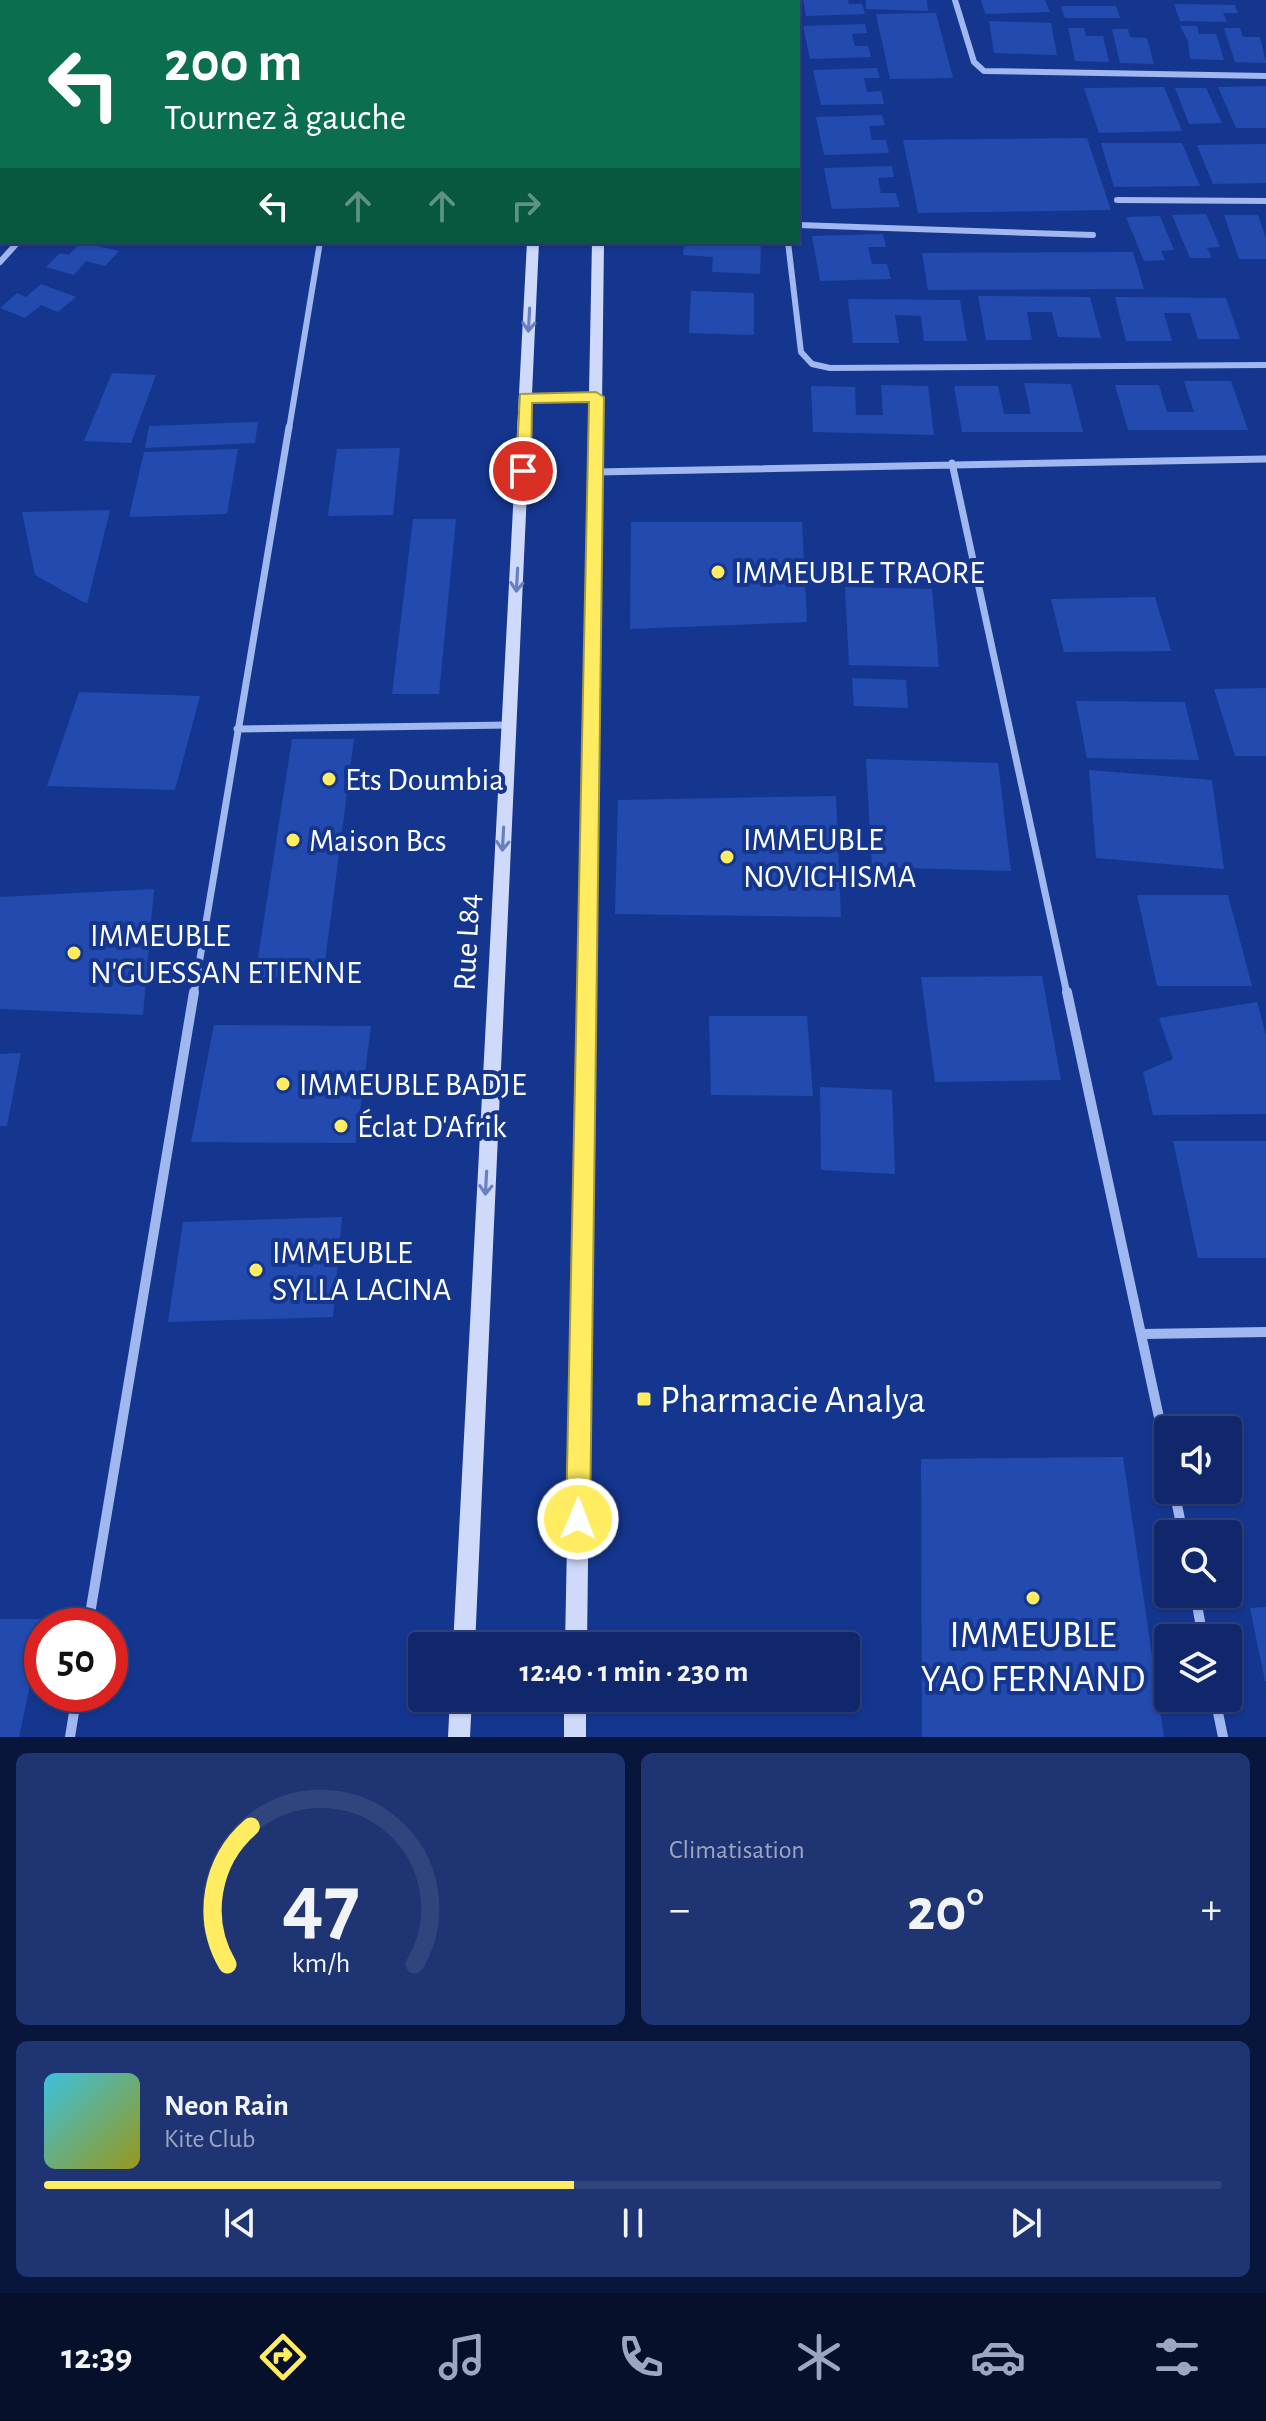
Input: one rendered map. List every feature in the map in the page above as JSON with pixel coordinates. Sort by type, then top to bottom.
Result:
[{"type":"main road","name":"Rue L84","points":[[465,1632],[533,244]]},
{"type":"main road","points":[[576,1632],[598,244]]},
{"type":"main road","points":[[525,398],[596,397]]},
{"type":"main road","points":[[459,1737],[460,1712]]},
{"type":"main road","points":[[575,1712],[575,1737]]},
{"type":"street","points":[[955,0],[974,62],[984,71],[1004,74],[1266,76]]},
{"type":"street","points":[[1117,200],[1266,201]]},
{"type":"street","points":[[800,225],[1093,235]]},
{"type":"street","points":[[0,262],[16,244]]},
{"type":"street","points":[[91,1608],[320,244]]},
{"type":"street","points":[[788,244],[801,352],[812,364],[830,368],[1266,365]]},
{"type":"street","points":[[596,472],[1266,459]]},
{"type":"street","points":[[952,463],[1159,1416]]},
{"type":"street","points":[[237,729],[509,725]]},
{"type":"street","points":[[1143,1334],[1266,1332]]},
{"type":"street","points":[[70,1737],[74,1712]]},
{"type":"street","points":[[1218,1712],[1223,1737]]},
{"type":"building","points":[[803,0],[848,0],[849,4],[862,4],[865,14],[806,16]]},
{"type":"building","points":[[866,0],[927,0],[928,11],[866,9]]},
{"type":"building","points":[[981,0],[1045,0],[1050,12],[985,14]]},
{"type":"building","points":[[1174,4],[1235,5],[1238,13],[1223,13],[1227,22],[1180,21]]},
{"type":"building","points":[[1061,6],[1116,6],[1120,18],[1065,18]]},
{"type":"building","points":[[936,13],[953,78],[890,79],[876,14]]},
{"type":"building","points":[[989,21],[1051,23],[1057,55],[994,53]]},
{"type":"building","points":[[865,24],[867,33],[852,34],[855,46],[868,46],[871,57],[810,59],[803,26]]},
{"type":"building","points":[[1180,26],[1197,26],[1199,34],[1216,34],[1224,60],[1190,59],[1188,41]]},
{"type":"building","points":[[1068,28],[1084,28],[1086,36],[1103,36],[1109,62],[1075,61]]},
{"type":"building","points":[[1224,28],[1240,28],[1243,37],[1260,37],[1266,63],[1235,62]]},
{"type":"building","points":[[1112,29],[1128,29],[1130,37],[1147,38],[1154,64],[1120,63]]},
{"type":"building","points":[[877,68],[880,78],[864,78],[867,92],[881,91],[884,104],[821,105],[813,70]]},
{"type":"building","points":[[1266,86],[1266,128],[1236,128],[1218,87]]},
{"type":"building","points":[[1164,87],[1182,131],[1099,133],[1084,88]]},
{"type":"building","points":[[1175,88],[1206,88],[1222,123],[1189,124]]},
{"type":"building","points":[[882,115],[885,125],[869,126],[872,140],[886,140],[889,153],[824,155],[816,117]]},
{"type":"building","points":[[1087,138],[1111,210],[918,213],[903,140]]},
{"type":"building","points":[[1101,143],[1182,143],[1200,186],[1114,187]]},
{"type":"building","points":[[1266,144],[1266,183],[1213,184],[1197,145]]},
{"type":"building","points":[[892,166],[894,177],[878,178],[881,193],[896,193],[900,207],[832,209],[824,168]]},
{"type":"building","points":[[1206,214],[1220,247],[1207,248],[1212,258],[1190,258],[1172,215]]},
{"type":"building","points":[[1224,215],[1258,215],[1266,238],[1266,259],[1239,259]]},
{"type":"building","points":[[1160,216],[1174,250],[1161,251],[1165,260],[1144,261],[1126,217]]},
{"type":"building","points":[[883,234],[886,247],[868,247],[872,264],[887,264],[891,279],[820,281],[812,236]]},
{"type":"building","points":[[79,244],[119,251],[105,266],[86,261],[74,275],[46,267],[60,253],[69,255]]},
{"type":"building","points":[[684,244],[761,244],[760,274],[712,272],[713,257],[683,255]]},
{"type":"building","points":[[1133,252],[1144,289],[928,290],[922,253]]},
{"type":"building","points":[[41,284],[76,297],[58,312],[41,305],[25,318],[0,308],[17,293],[26,297]]},
{"type":"building","points":[[691,291],[754,293],[754,335],[689,333]]},
{"type":"building","points":[[978,296],[1090,297],[1101,338],[1058,337],[1052,312],[1027,312],[1032,340],[986,340]]},
{"type":"building","points":[[1115,297],[1226,298],[1240,339],[1198,339],[1190,313],[1164,313],[1172,341],[1126,341]]},
{"type":"building","points":[[848,299],[960,300],[967,341],[924,341],[921,316],[895,315],[899,343],[853,343]]},
{"type":"building","points":[[112,373],[156,375],[131,443],[84,441]]},
{"type":"building","points":[[1184,381],[1231,381],[1248,430],[1128,430],[1115,385],[1159,385],[1167,412],[1194,412]]},
{"type":"building","points":[[1024,383],[1071,384],[1083,432],[962,432],[954,386],[998,386],[1004,414],[1031,414]]},
{"type":"building","points":[[881,385],[928,386],[934,435],[813,432],[811,386],[855,387],[856,415],[883,415]]},
{"type":"building","points":[[258,422],[255,443],[145,448],[149,426]]},
{"type":"building","points":[[400,448],[393,515],[328,516],[337,449]]},
{"type":"building","points":[[238,449],[227,514],[129,517],[144,452]]},
{"type":"building","points":[[110,510],[87,604],[35,575],[22,512]]},
{"type":"building","points":[[413,519],[456,519],[439,694],[392,694]]},
{"type":"building","name":"IMMEUBLE TRAORE","points":[[631,522],[802,522],[807,622],[630,629]]},
{"type":"building","points":[[845,587],[932,589],[939,667],[849,665]]},
{"type":"building","points":[[1155,597],[1171,651],[1064,652],[1051,599]]},
{"type":"building","points":[[852,678],[906,680],[908,708],[854,706]]},
{"type":"building","points":[[1266,688],[1266,756],[1235,756],[1214,689]]},
{"type":"building","points":[[79,692],[200,696],[175,790],[47,786]]},
{"type":"building","points":[[1076,701],[1185,702],[1199,760],[1087,758]]},
{"type":"building","points":[[292,739],[354,739],[323,977],[255,977]]},
{"type":"building","points":[[866,759],[998,763],[1011,871],[872,867]]},
{"type":"building","points":[[1089,770],[1212,780],[1224,869],[1096,858]]},
{"type":"building","name":"IMMEUBLE NOVICHISMA","points":[[836,796],[841,917],[615,914],[618,800]]},
{"type":"building","name":"IMMEUBLE N'GUESSAN ETIENNE","points":[[154,889],[143,1015],[0,1009],[0,897]]},
{"type":"building","points":[[1137,895],[1228,895],[1252,986],[1157,986]]},
{"type":"building","points":[[1042,976],[1061,1080],[935,1082],[921,977]]},
{"type":"building","points":[[1257,1002],[1266,1035],[1266,1114],[1153,1115],[1143,1072],[1173,1059],[1159,1018]]},
{"type":"building","points":[[709,1016],[807,1016],[813,1096],[711,1095]]},
{"type":"building","name":"IMMEUBLE BADJE","points":[[214,1025],[371,1026],[356,1143],[191,1142]]},
{"type":"building","points":[[21,1053],[7,1126],[0,1126],[0,1054]]},
{"type":"building","points":[[820,1087],[892,1090],[895,1174],[821,1170]]},
{"type":"building","points":[[1173,1141],[1266,1141],[1266,1258],[1198,1258]]},
{"type":"building","name":"IMMEUBLE SYLLA LACINA","points":[[342,1217],[333,1317],[168,1322],[183,1222]]},
{"type":"building","name":"IMMEUBLE YAO FERNAND","points":[[1123,1457],[1154,1669],[1154,1712],[1160,1712],[1164,1737],[922,1737],[921,1459]]},
{"type":"building","points":[[1266,1607],[1266,1681],[1265,1681],[1250,1608]]},
{"type":"building","points":[[0,1619],[24,1619],[24,1712],[19,1737],[0,1737]]},
{"type":"place","name":"IMMEUBLE TRAORE","points":[[718,572]]},
{"type":"place","name":"Ets Doumbia","points":[[329,779]]},
{"type":"place","name":"Maison Bcs","points":[[293,840]]},
{"type":"place","name":"IMMEUBLE NOVICHISMA","points":[[727,857]]},
{"type":"place","name":"IMMEUBLE N'GUESSAN ETIENNE","points":[[74,953]]},
{"type":"place","name":"IMMEUBLE BADJE","points":[[283,1084]]},
{"type":"place","name":"Éclat D'Afrik","points":[[341,1126]]},
{"type":"place","name":"IMMEUBLE SYLLA LACINA","points":[[256,1270]]},
{"type":"place","name":"Pharmacie Analya","points":[[644,1399]]},
{"type":"place","name":"IMMEUBLE YAO FERNAND","points":[[1033,1598]]},
{"type":"route","points":[[523,471],[525,398],[596,397],[578,1519]]}]
